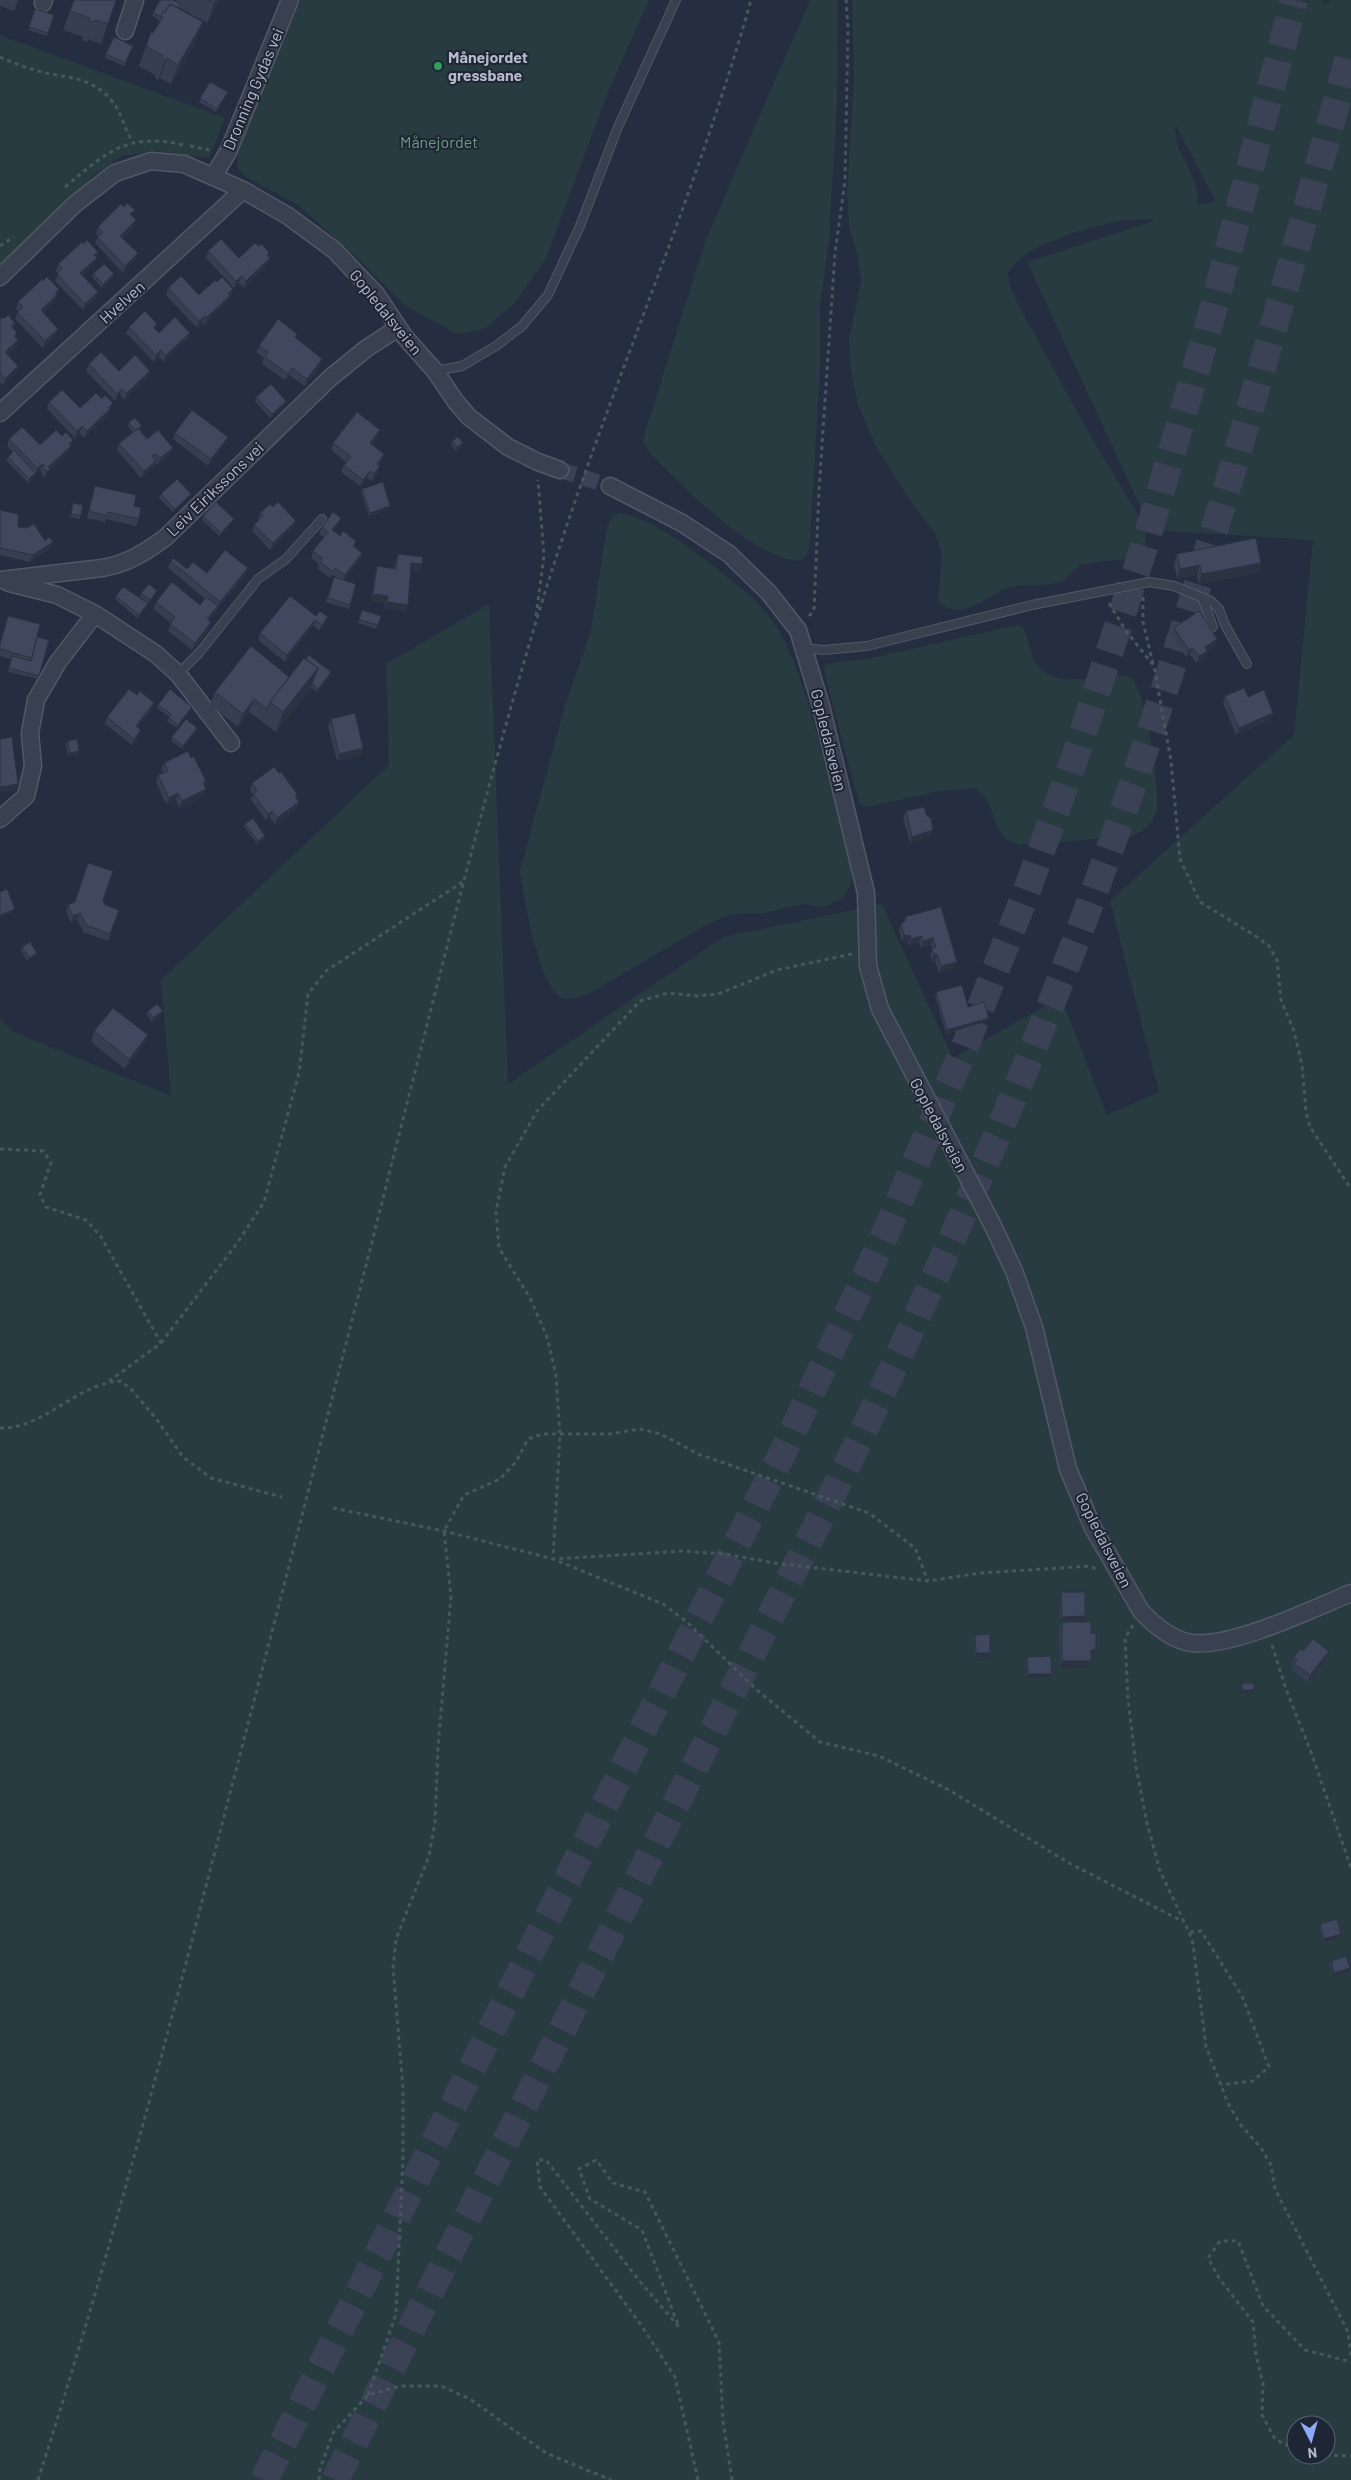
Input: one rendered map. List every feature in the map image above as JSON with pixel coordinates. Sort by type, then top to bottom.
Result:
[{"type":"street","points":[[125,31],[136,0]]},
{"type":"street","name":"Dronning Gydas vei","points":[[214,177],[231,144],[290,0]]},
{"type":"street","name":"Gopledalsveien","points":[[0,277],[75,204],[115,173],[151,161],[173,161],[243,190],[288,216],[334,250],[376,294],[398,328],[435,371],[456,402],[469,417],[508,447],[538,462],[560,470]]},
{"type":"street","name":"Hvelven","points":[[0,413],[243,190]]},
{"type":"street","name":"Leiv Eirikssons vei","points":[[0,580],[102,568],[119,565],[142,555],[165,538],[330,378],[367,348],[398,328]]},
{"type":"street","name":"Gopledalsveien","points":[[610,486],[682,523],[729,554],[768,592],[798,630],[822,706],[866,893],[871,978],[880,1009],[890,1032],[994,1226],[1014,1270],[1034,1327],[1068,1469],[1093,1528],[1141,1611],[1151,1622],[1175,1637],[1190,1642],[1204,1643],[1266,1628],[1351,1593]]},
{"type":"street","name":"Leiv Eirikssons vei","points":[[0,580],[58,595],[95,614],[156,654],[178,674],[231,743]]},
{"type":"street","points":[[0,819],[26,796],[33,766],[30,733],[36,700],[58,662],[95,614]]},
{"type":"lane","points":[[435,371],[462,366],[496,346],[522,326],[548,295],[580,226],[618,127],[676,0]]},
{"type":"lane","points":[[178,674],[199,654],[258,579],[286,559],[322,519]]},
{"type":"lane","points":[[803,648],[824,650],[867,646],[1102,590],[1149,582],[1174,586],[1202,597],[1219,609],[1225,625],[1247,664]]},
{"type":"lane","points":[[1202,597],[1213,627]]},
{"type":"path","points":[[38,2480],[82,2341],[158,2068],[465,881],[535,624],[622,366],[701,160],[728,82],[751,0]]},
{"type":"path","points":[[798,630],[814,610],[819,490],[835,253],[844,181],[848,29],[846,0]]},
{"type":"path","points":[[0,57],[51,74],[70,76],[95,86],[111,99],[117,108],[125,132],[133,142]]},
{"type":"path","points":[[535,624],[544,556],[539,518],[538,462]]},
{"type":"path","points":[[1149,582],[1143,597],[1142,610],[1169,746],[1180,859],[1200,902],[1263,941],[1269,946],[1277,960],[1281,1000],[1294,1031],[1302,1065],[1306,1112],[1310,1127],[1351,1189]]},
{"type":"path","points":[[1102,590],[1126,630],[1154,666]]},
{"type":"path","points":[[0,1428],[14,1428],[31,1422],[76,1396],[108,1382],[161,1343],[238,1242],[264,1202],[299,1073],[308,994],[326,971],[465,881]]},
{"type":"path","points":[[552,1559],[560,1435],[556,1375],[548,1337],[530,1298],[499,1248],[496,1212],[505,1167],[537,1111],[640,1001],[668,993],[697,996],[718,994],[777,970],[868,950]]},
{"type":"path","points":[[0,1149],[43,1151],[51,1162],[40,1195],[46,1207],[86,1220],[101,1237],[161,1343]]},
{"type":"path","points":[[108,1382],[121,1382],[132,1390],[158,1420],[183,1456],[211,1478],[282,1497]]},
{"type":"path","points":[[319,2480],[320,2469],[333,2433],[368,2395],[396,2314],[403,2158],[403,2098],[393,1968],[396,1939],[429,1856],[435,1822],[438,1747],[451,1596],[444,1531],[464,1495],[500,1479],[516,1462],[528,1439],[543,1434],[609,1434],[640,1429],[647,1430],[661,1434],[698,1454],[869,1513],[915,1548],[928,1581]]},
{"type":"path","points":[[333,1508],[444,1531],[552,1559],[663,1604],[687,1622],[757,1690],[820,1742],[879,1756],[940,1786],[1068,1863],[1184,1923]]},
{"type":"path","points":[[552,1559],[682,1551],[725,1554],[774,1563],[928,1581],[981,1573],[1090,1566],[1105,1573]]},
{"type":"path","points":[[1141,1611],[1125,1638],[1136,1767],[1147,1823],[1160,1871],[1190,1932],[1206,2047],[1221,2085],[1240,2124],[1261,2148],[1272,2165],[1275,2190],[1348,2332],[1351,2357]]},
{"type":"path","points":[[1266,1628],[1286,1689],[1311,1752],[1351,1868]]},
{"type":"path","points":[[1190,1932],[1201,1931],[1242,1996],[1269,2068],[1253,2081],[1221,2085]]},
{"type":"path","points":[[698,2480],[674,2376],[640,2325],[540,2187],[537,2160],[546,2160],[637,2278],[679,2327],[642,2230],[590,2200],[579,2169],[596,2160],[613,2183],[645,2192],[719,2342],[723,2421],[732,2480]]},
{"type":"path","points":[[1286,2445],[1275,2439],[1262,2415],[1263,2383],[1256,2355],[1253,2322],[1219,2278],[1208,2258],[1220,2241],[1238,2241],[1263,2306],[1305,2350],[1351,2362]]},
{"type":"path","points":[[368,2395],[401,2386],[441,2386],[470,2399],[546,2453],[611,2480]]},
{"type":"path","points":[[1336,2455],[1351,2456]]},
{"type":"green space","name":"Månejordet","points":[[301,0],[649,0],[608,92],[546,258],[515,303],[484,329],[457,334],[403,304],[354,255],[298,205],[246,177],[237,168],[238,147]]},
{"type":"green space","points":[[810,0],[838,0],[837,103],[829,240],[820,307],[820,369],[810,541],[807,554],[800,561],[781,557],[760,547],[719,518],[648,451],[644,444],[644,436],[706,239]]},
{"type":"green space","points":[[852,0],[1325,0],[1323,5],[1330,0],[1351,0],[1351,2480],[0,2480],[0,1018],[14,1032],[171,1096],[161,980],[389,765],[386,664],[489,604],[508,1084],[723,937],[882,904],[953,1058],[1061,997],[1107,1115],[1159,1092],[1110,901],[1294,735],[1313,540],[1151,530],[1027,262],[1156,220],[1129,220],[1079,231],[1037,248],[1008,272],[1010,286],[1018,304],[1090,435],[1140,518],[1145,535],[1145,546],[1140,553],[1132,558],[1084,564],[1063,580],[1045,585],[1014,586],[976,605],[956,610],[947,608],[938,601],[942,555],[935,533],[909,499],[875,445],[857,402],[850,363],[849,339],[861,281],[857,251],[849,228],[847,193],[854,76]],"holes":[[[1177,127],[1215,201],[1197,206],[1198,198],[1195,183],[1178,147],[1175,129]]]},
{"type":"green space","points":[[0,35],[225,118],[209,158],[157,151],[122,156],[94,176],[0,266]]},
{"type":"green space","points":[[620,513],[653,525],[694,551],[755,600],[779,631],[795,666],[812,715],[851,871],[852,883],[843,898],[824,907],[801,904],[764,913],[732,914],[706,925],[590,993],[567,999],[560,997],[552,989],[538,957],[524,898],[520,870],[565,706],[591,630],[607,526],[614,515]]},
{"type":"green space","points":[[1017,625],[1022,626],[1025,631],[1036,663],[1050,675],[1062,679],[1075,679],[1114,675],[1125,676],[1133,680],[1143,703],[1157,787],[1156,813],[1147,828],[1132,836],[1020,845],[1005,839],[997,827],[987,800],[976,788],[940,791],[872,806],[864,807],[859,803],[824,671],[825,665],[863,660]]},
{"type":"building","points":[[74,0],[116,0],[108,24],[95,20],[94,22],[89,21],[90,18],[70,11]]},
{"type":"building","points":[[160,0],[173,0],[181,4],[179,8],[170,4],[165,12],[163,11],[161,17],[153,13]]},
{"type":"building","points":[[208,0],[216,0],[214,4]]},
{"type":"building","points":[[170,4],[203,22],[178,65],[167,58],[165,61],[162,58],[163,56],[146,46],[151,32],[153,33],[163,17],[161,16],[163,11],[165,12]]},
{"type":"building","points":[[35,9],[54,15],[48,33],[29,27]]},
{"type":"building","points":[[114,37],[133,46],[125,63],[106,54]]},
{"type":"building","points":[[210,82],[228,92],[217,109],[200,98]]},
{"type":"building","points":[[127,203],[135,210],[130,214],[136,220],[120,236],[138,253],[125,266],[97,237],[103,232],[98,227],[121,204],[124,207]]},
{"type":"building","points":[[221,239],[239,258],[255,243],[259,246],[261,244],[269,252],[267,255],[270,258],[246,281],[242,276],[236,281],[208,251]]},
{"type":"building","points":[[87,240],[98,252],[94,255],[97,258],[80,273],[98,292],[85,304],[57,274],[62,269],[58,264],[82,242],[84,244]]},
{"type":"building","points":[[104,264],[114,274],[103,284],[93,274]]},
{"type":"building","points":[[181,276],[199,295],[215,280],[217,282],[222,277],[233,289],[228,294],[230,296],[206,318],[205,316],[199,321],[168,288]]},
{"type":"building","points":[[47,277],[59,289],[55,293],[57,295],[41,310],[58,329],[45,341],[17,312],[23,307],[18,302],[42,279],[43,281]]},
{"type":"building","points":[[145,311],[157,324],[154,328],[159,333],[175,317],[190,333],[166,355],[161,350],[156,355],[129,327]]},
{"type":"building","points":[[8,315],[15,323],[11,326],[17,333],[14,336],[18,340],[5,352],[18,366],[5,379],[0,373],[0,319],[3,317],[4,319]]},
{"type":"building","points":[[278,319],[297,334],[295,337],[322,359],[307,379],[292,368],[288,374],[265,357],[268,352],[259,346]]},
{"type":"building","points":[[101,352],[119,371],[135,355],[150,371],[127,393],[122,389],[117,394],[89,364]]},
{"type":"building","points":[[271,384],[286,401],[272,414],[256,397]]},
{"type":"building","points":[[62,390],[80,408],[96,393],[102,399],[105,395],[113,403],[109,407],[110,409],[87,431],[82,426],[77,431],[49,402]]},
{"type":"building","points":[[192,410],[228,437],[211,459],[175,433]]},
{"type":"building","points":[[357,412],[380,430],[370,443],[384,454],[377,464],[380,466],[374,474],[370,471],[363,480],[344,465],[351,456],[333,443]]},
{"type":"building","points":[[135,418],[142,426],[135,431],[129,422]]},
{"type":"building","points":[[22,427],[40,445],[56,430],[62,436],[66,432],[73,440],[69,444],[71,446],[48,467],[50,469],[47,471],[43,468],[45,466],[43,464],[37,468],[9,439]]},
{"type":"building","points":[[138,428],[147,439],[158,430],[173,448],[160,458],[156,454],[152,456],[156,461],[144,471],[119,444]]},
{"type":"building","points":[[458,437],[463,443],[457,447],[452,441]]},
{"type":"building","points":[[14,450],[35,473],[29,479],[8,457]]},
{"type":"building","points":[[177,479],[191,494],[175,509],[161,494]]},
{"type":"building","points":[[383,482],[390,506],[370,513],[362,489]]},
{"type":"building","points":[[95,486],[136,495],[134,506],[141,508],[139,519],[108,512],[107,516],[89,511]]},
{"type":"building","points":[[216,502],[234,519],[221,533],[203,516]]},
{"type":"building","points":[[278,502],[296,521],[273,543],[254,525],[263,516],[260,513],[270,504],[273,507]]},
{"type":"building","points":[[73,503],[83,505],[81,515],[71,514]]},
{"type":"building","points":[[0,510],[18,514],[18,527],[27,528],[34,524],[45,541],[49,537],[53,542],[33,555],[0,548]]},
{"type":"building","points":[[333,512],[341,518],[332,530],[340,536],[343,531],[356,541],[353,546],[362,553],[345,575],[335,568],[333,572],[320,562],[322,558],[313,551],[328,532],[322,527]]},
{"type":"building","points":[[1256,538],[1261,563],[1202,574],[1200,565],[1180,569],[1177,554]]},
{"type":"building","points":[[225,550],[248,568],[220,602],[171,561],[173,558],[187,569],[193,562],[207,573]]},
{"type":"building","points":[[398,554],[423,557],[422,564],[411,563],[408,605],[387,602],[388,596],[373,594],[377,566],[396,569]]},
{"type":"building","points":[[334,577],[356,584],[350,605],[328,598]]},
{"type":"building","points":[[172,582],[200,605],[206,597],[218,606],[207,619],[211,622],[195,643],[170,624],[175,617],[156,602]]},
{"type":"building","points":[[149,584],[157,591],[150,600],[141,593]]},
{"type":"building","points":[[123,587],[148,603],[139,615],[116,596]]},
{"type":"building","points":[[290,596],[316,616],[320,611],[328,617],[322,625],[315,620],[287,655],[260,633]]},
{"type":"building","points":[[362,610],[381,616],[378,625],[359,620]]},
{"type":"building","points":[[1199,611],[1217,639],[1205,647],[1207,651],[1199,656],[1192,648],[1189,650],[1174,628]]},
{"type":"building","points":[[8,616],[40,624],[32,658],[0,649]]},
{"type":"building","points":[[37,637],[49,640],[39,676],[9,668],[12,656],[31,661]]},
{"type":"building","points":[[251,646],[289,677],[267,709],[254,699],[243,714],[215,692]]},
{"type":"building","points":[[309,655],[331,672],[318,689],[312,684],[318,668],[306,659]]},
{"type":"building","points":[[304,658],[318,668],[283,712],[270,702]]},
{"type":"building","points":[[1244,688],[1248,697],[1264,690],[1273,713],[1239,728],[1225,696]]},
{"type":"building","points":[[129,689],[137,695],[140,691],[154,703],[136,726],[141,730],[134,739],[107,717]]},
{"type":"building","points":[[170,689],[192,707],[178,725],[169,718],[171,714],[158,705]]},
{"type":"building","points":[[355,713],[363,748],[339,754],[331,719]]},
{"type":"building","points":[[186,719],[197,728],[183,746],[172,737]]},
{"type":"building","points":[[12,737],[18,784],[0,787],[0,739]]},
{"type":"building","points":[[77,739],[79,751],[70,753],[68,741]]},
{"type":"building","points":[[188,751],[191,758],[194,757],[206,781],[203,782],[206,789],[182,801],[178,793],[169,798],[158,775],[168,771],[164,763]]},
{"type":"building","points":[[274,767],[279,773],[281,772],[297,794],[295,796],[299,802],[277,818],[272,811],[268,814],[253,794],[257,791],[252,783]]},
{"type":"building","points":[[924,807],[927,816],[931,818],[933,830],[912,837],[906,811]]},
{"type":"building","points":[[253,818],[265,836],[258,841],[245,824]]},
{"type":"building","points":[[88,863],[113,871],[103,900],[105,905],[119,910],[110,934],[86,925],[80,913],[73,916],[68,905],[75,902]]},
{"type":"building","points":[[7,889],[15,909],[0,915],[0,890],[1,892]]},
{"type":"building","points":[[941,907],[957,962],[941,966],[937,954],[934,955],[932,948],[936,947],[933,938],[923,941],[922,936],[911,939],[911,936],[904,935],[901,924],[906,920],[905,917]]},
{"type":"building","points":[[30,942],[37,953],[29,958],[22,947]]},
{"type":"building","points":[[962,985],[968,1007],[984,1002],[989,1018],[947,1030],[936,992]]},
{"type":"building","points":[[157,1004],[163,1011],[153,1018],[148,1011]]},
{"type":"building","points":[[113,1008],[148,1035],[129,1059],[94,1031]]},
{"type":"building","points":[[1061,1592],[1085,1592],[1085,1616],[1062,1617]]},
{"type":"building","points":[[1062,1622],[1091,1622],[1091,1633],[1096,1633],[1096,1649],[1091,1650],[1091,1661],[1062,1661]]},
{"type":"building","points":[[990,1634],[990,1653],[976,1653],[975,1635]]},
{"type":"building","points":[[1313,1639],[1329,1651],[1310,1675],[1294,1664],[1297,1660],[1294,1657],[1300,1649],[1303,1651]]},
{"type":"building","points":[[1051,1656],[1052,1674],[1028,1674],[1027,1657]]},
{"type":"building","points":[[1242,1683],[1254,1683],[1254,1690],[1242,1690]]},
{"type":"building","points":[[1337,1919],[1341,1934],[1324,1939],[1320,1924]]},
{"type":"building","points":[[1346,1956],[1350,1968],[1334,1973],[1331,1961]]},
{"type":"tunnel","points":[[264,2480],[784,1450],[883,1239],[962,1054],[1026,893],[1075,757],[1147,538],[1211,317],[1294,0]]},
{"type":"tunnel","points":[[335,2480],[849,1461],[929,1290],[1004,1118],[1075,943],[1108,855],[1168,677],[1250,410],[1351,50]]},
{"type":"tunnel","points":[[560,470],[610,486]]},
{"type":"place","name":"Månejordet gressbane","points":[[438,66]]}]
